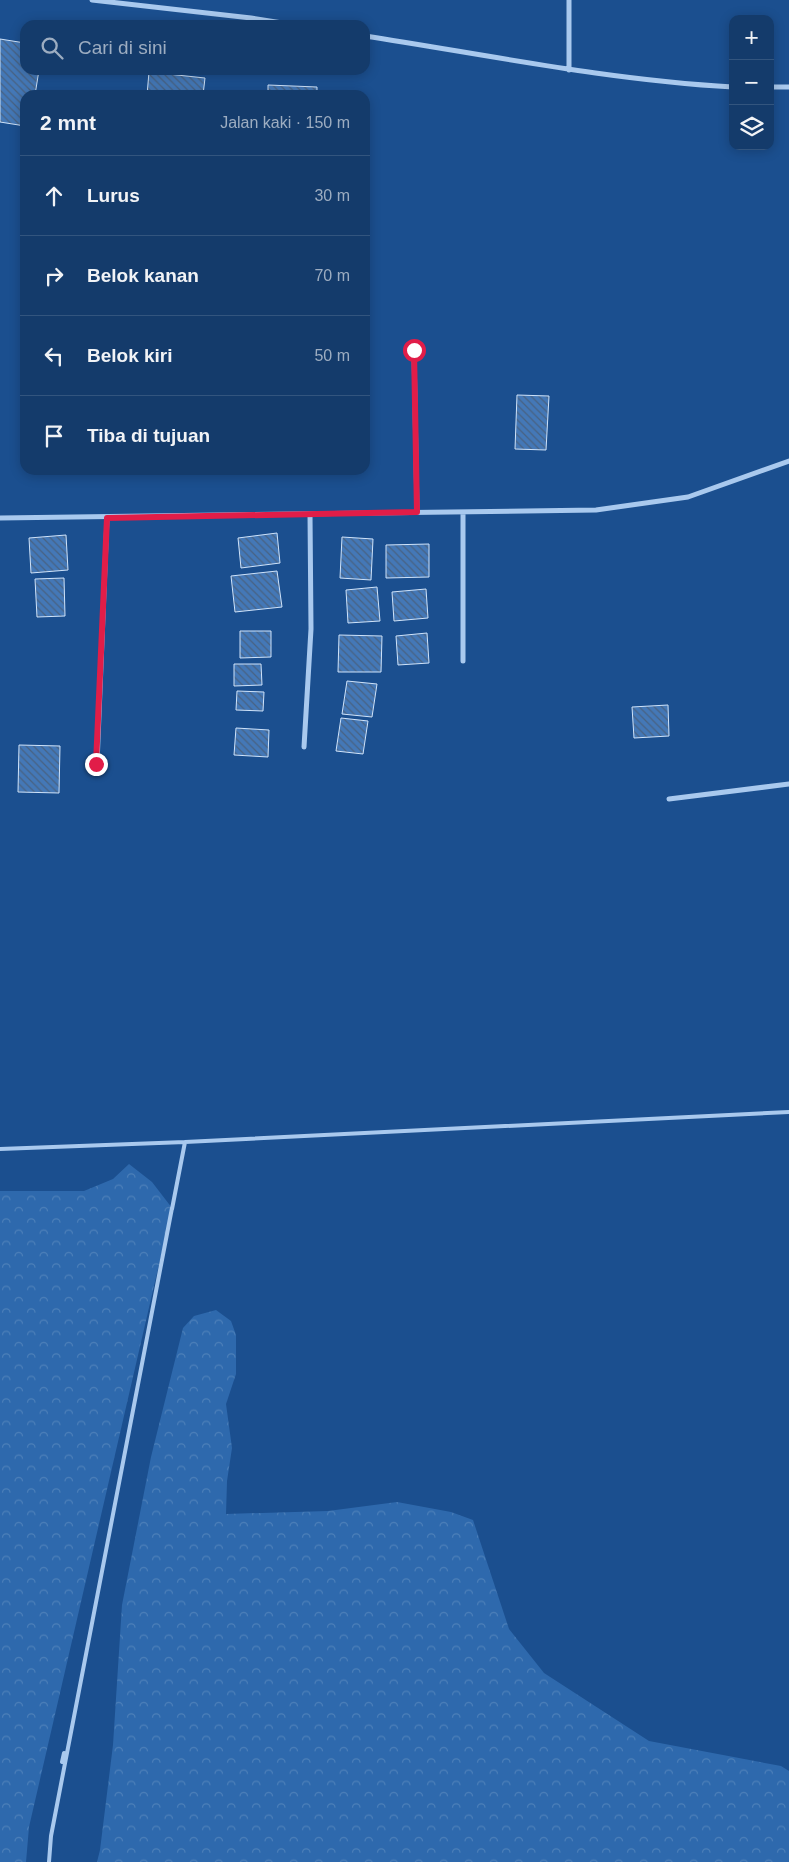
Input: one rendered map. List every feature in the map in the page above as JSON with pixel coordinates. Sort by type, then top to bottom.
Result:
[{"type":"street","points":[[92,0],[264,20]]},
{"type":"street","points":[[569,0],[569,70]]},
{"type":"street","points":[[370,37],[647,81],[729,87]]},
{"type":"street","points":[[774,87],[789,87]]},
{"type":"street","points":[[414,350],[417,512]]},
{"type":"street","points":[[0,518],[596,510],[688,497],[789,461]]},
{"type":"street","points":[[463,512],[463,661]]},
{"type":"street","points":[[304,747],[312,629],[310,514]]},
{"type":"street","points":[[96,764],[107,518]]},
{"type":"street","points":[[668,799],[789,784]]},
{"type":"lane","points":[[0,1150],[789,1112]]},
{"type":"lane","points":[[62,1762],[185,1142]]},
{"type":"lane","points":[[49,1862],[51,1836],[172,1208]]},
{"type":"green space","points":[[129,1164],[152,1182],[172,1208],[29,1827],[26,1862],[0,1862],[0,1191],[84,1191],[113,1179]]},
{"type":"green space","points":[[216,1310],[231,1321],[236,1335],[236,1374],[226,1404],[232,1448],[227,1481],[226,1514],[328,1511],[397,1502],[451,1512],[473,1520],[509,1629],[544,1673],[649,1741],[781,1766],[789,1771],[789,1862],[97,1862],[113,1745],[122,1605],[151,1457],[183,1328],[194,1316]]},
{"type":"building","points":[[0,39],[20,42],[20,75],[38,75],[36,90],[20,90],[20,125],[0,122]]},
{"type":"building","points":[[149,75],[177,75],[205,78],[204,90],[147,90]]},
{"type":"building","points":[[268,85],[317,87],[317,90],[268,90]]},
{"type":"building","points":[[517,395],[549,396],[546,450],[515,449]]},
{"type":"building","points":[[277,533],[280,563],[241,568],[238,538]]},
{"type":"building","points":[[66,535],[68,570],[31,573],[29,538]]},
{"type":"building","points":[[342,537],[373,539],[371,580],[340,578]]},
{"type":"building","points":[[429,544],[429,577],[386,578],[386,545]]},
{"type":"building","points":[[277,571],[282,607],[235,612],[231,576]]},
{"type":"building","points":[[64,578],[65,616],[37,617],[35,579]]},
{"type":"building","points":[[377,587],[380,621],[348,623],[346,590]]},
{"type":"building","points":[[426,589],[428,618],[394,621],[392,592]]},
{"type":"building","points":[[240,631],[271,631],[271,657],[240,658]]},
{"type":"building","points":[[427,633],[429,663],[398,665],[396,636]]},
{"type":"building","points":[[339,635],[382,636],[381,672],[338,672]]},
{"type":"building","points":[[234,664],[261,664],[262,685],[234,686]]},
{"type":"building","points":[[347,681],[377,684],[372,717],[342,714]]},
{"type":"building","points":[[237,691],[264,692],[263,711],[236,710]]},
{"type":"building","points":[[668,705],[669,736],[634,738],[632,707]]},
{"type":"building","points":[[341,718],[368,721],[363,754],[336,751]]},
{"type":"building","points":[[236,728],[269,730],[268,757],[234,755]]},
{"type":"building","points":[[19,745],[60,746],[59,793],[18,792]]},
{"type":"route","points":[[96,764],[107,518],[417,512],[414,350]]}]
